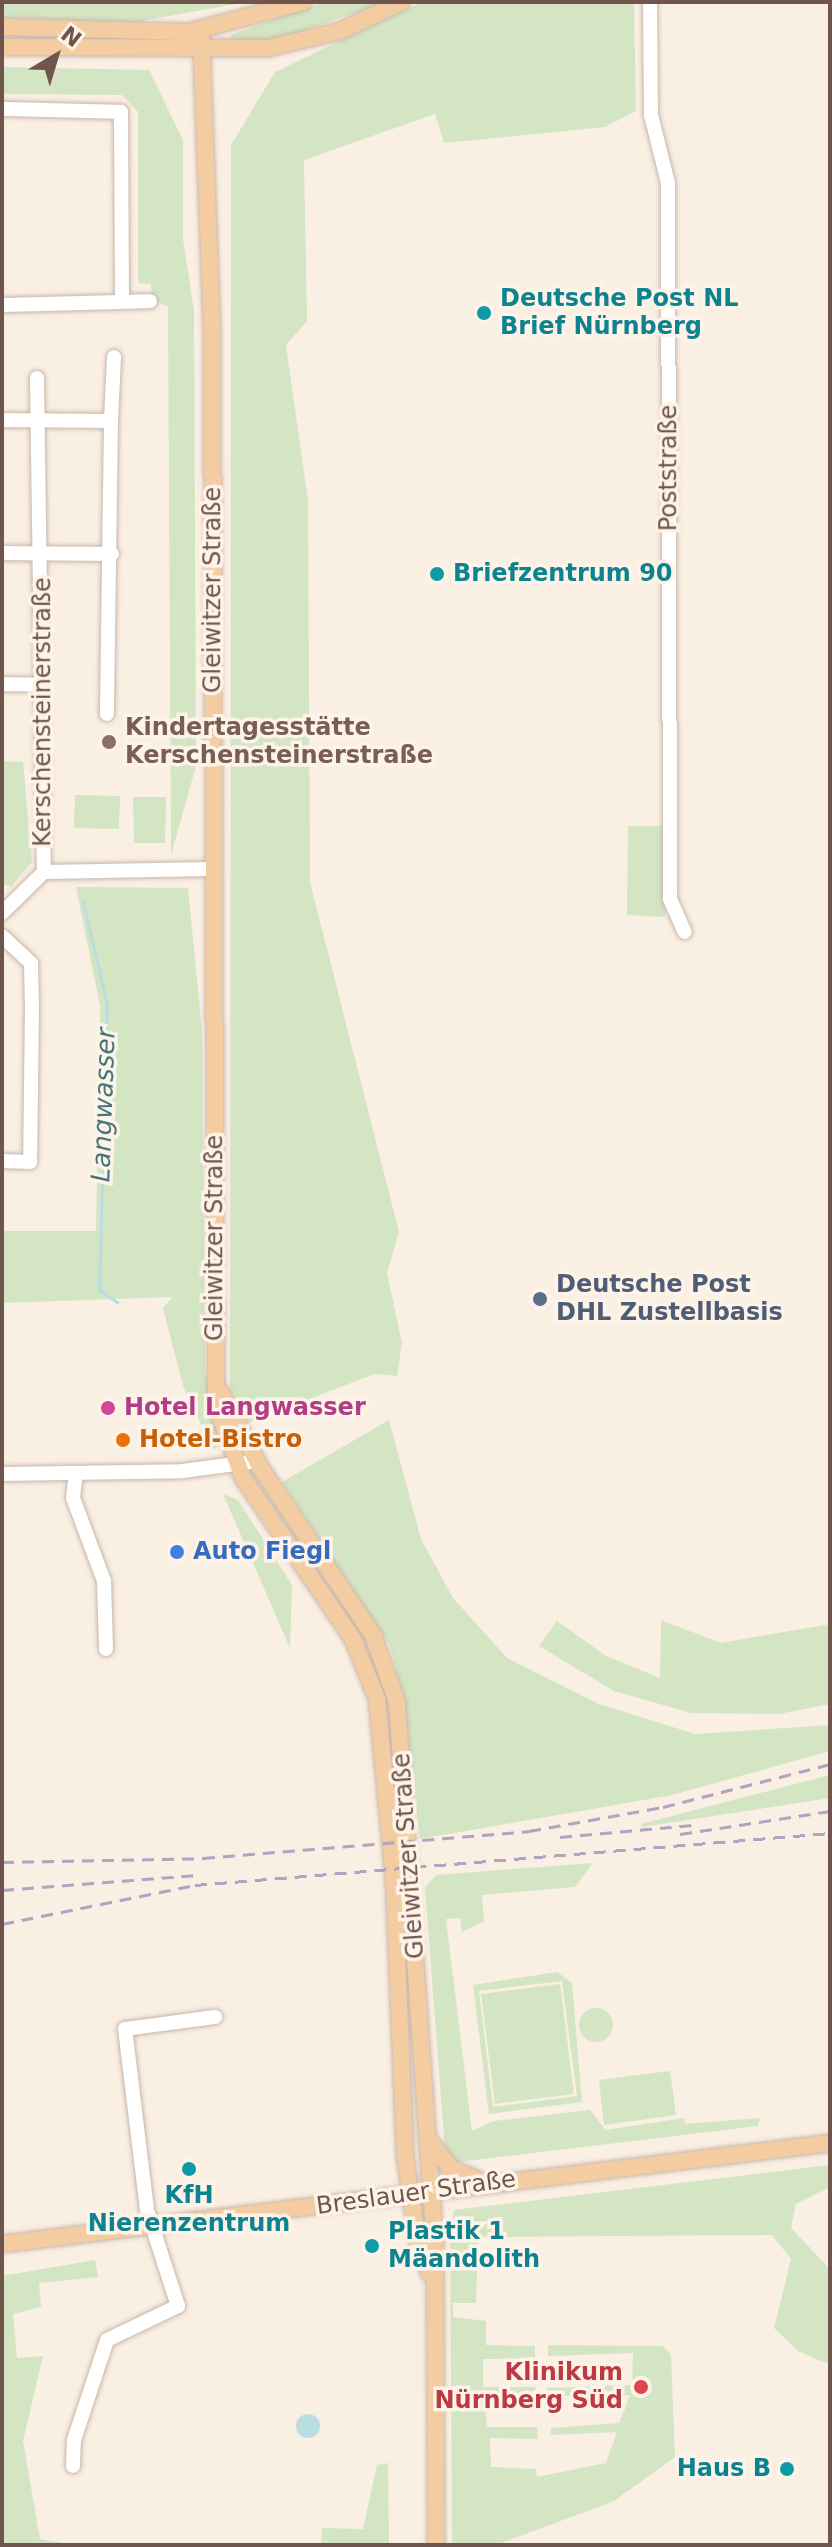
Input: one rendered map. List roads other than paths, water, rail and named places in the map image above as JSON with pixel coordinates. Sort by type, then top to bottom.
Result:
[{"type":"main road","points":[[2,27],[201,31],[303,2]]},
{"type":"main road","points":[[2,47],[206,49],[309,41],[401,2]]},
{"type":"main road","name":"Gleiwitzer Straße","points":[[201,31],[206,49],[218,1412],[237,1468],[353,1639],[377,1699],[410,2195],[430,2274]]},
{"type":"main road","name":"Gleiwitzer Straße","points":[[220,1391],[257,1461],[359,1611],[395,1693],[432,2193],[430,2274],[436,2545]]},
{"type":"main road","points":[[427,2137],[447,2166],[486,2183]]},
{"type":"main road","name":"Breslauer Straße","points":[[2,2244],[830,2143]]},
{"type":"street","name":"Poststraße","points":[[650,2],[651,115],[668,183],[670,899],[685,932]]},
{"type":"street","points":[[2,109],[121,112],[122,301]]},
{"type":"street","points":[[2,305],[150,301]]},
{"type":"street","points":[[107,714],[114,357]]},
{"type":"street","name":"Kerschensteinerstraße","points":[[37,378],[41,419],[43,553],[41,685],[44,872]]},
{"type":"street","points":[[2,420],[111,421]]},
{"type":"street","points":[[2,553],[43,553]]},
{"type":"street","name":"Kerschensteinerstraße","points":[[43,553],[112,554]]},
{"type":"street","points":[[2,684],[41,685]]},
{"type":"street","points":[[2,913],[44,872],[212,869]]},
{"type":"street","points":[[2,936],[31,963],[32,1006],[30,1162],[2,1161]]},
{"type":"street","points":[[2,1474],[237,1468],[257,1461]]},
{"type":"street","points":[[76,1473],[73,1498],[104,1581],[106,1649]]},
{"type":"street","points":[[73,2466],[74,2440],[107,2340],[178,2306],[151,2228],[125,2029],[215,2017]]},
{"type":"water","points":[[308,2414],[316,2418],[320,2426],[316,2434],[308,2438],[300,2434],[296,2426],[300,2418]]},
{"type":"waterway","name":"Langwasser","points":[[83,902],[107,1005],[99,1290],[117,1302]]},
{"type":"railway","points":[[2,1862],[203,1858],[529,1831],[663,1807],[830,1764]]},
{"type":"railway","points":[[680,1834],[830,1811]]},
{"type":"railway","points":[[560,1837],[692,1825]]},
{"type":"railway","points":[[2,1924],[195,1885],[830,1833]]},
{"type":"railway","points":[[2,1890],[197,1875]]},
{"type":"place","name":"Deutsche Post NL Brief Nürnberg","points":[[484,313]]},
{"type":"place","name":"Briefzentrum 90","points":[[437,574]]},
{"type":"place","name":"Kindertagesstätte Kerschensteinerstraße","points":[[109,742]]},
{"type":"place","name":"Deutsche Post DHL Zustellbasis","points":[[540,1299]]},
{"type":"place","name":"Hotel Langwasser","points":[[108,1408]]},
{"type":"place","name":"Hotel-Bistro","points":[[123,1440]]},
{"type":"place","name":"Auto Fiegl","points":[[177,1552]]},
{"type":"place","name":"KfH Nierenzentrum","points":[[189,2169]]},
{"type":"place","name":"Plastik 1 Mäandolith","points":[[372,2246]]},
{"type":"place","name":"Klinikum Nürnberg Süd","points":[[641,2387]]},
{"type":"place","name":"Haus B","points":[[787,2469]]}]
